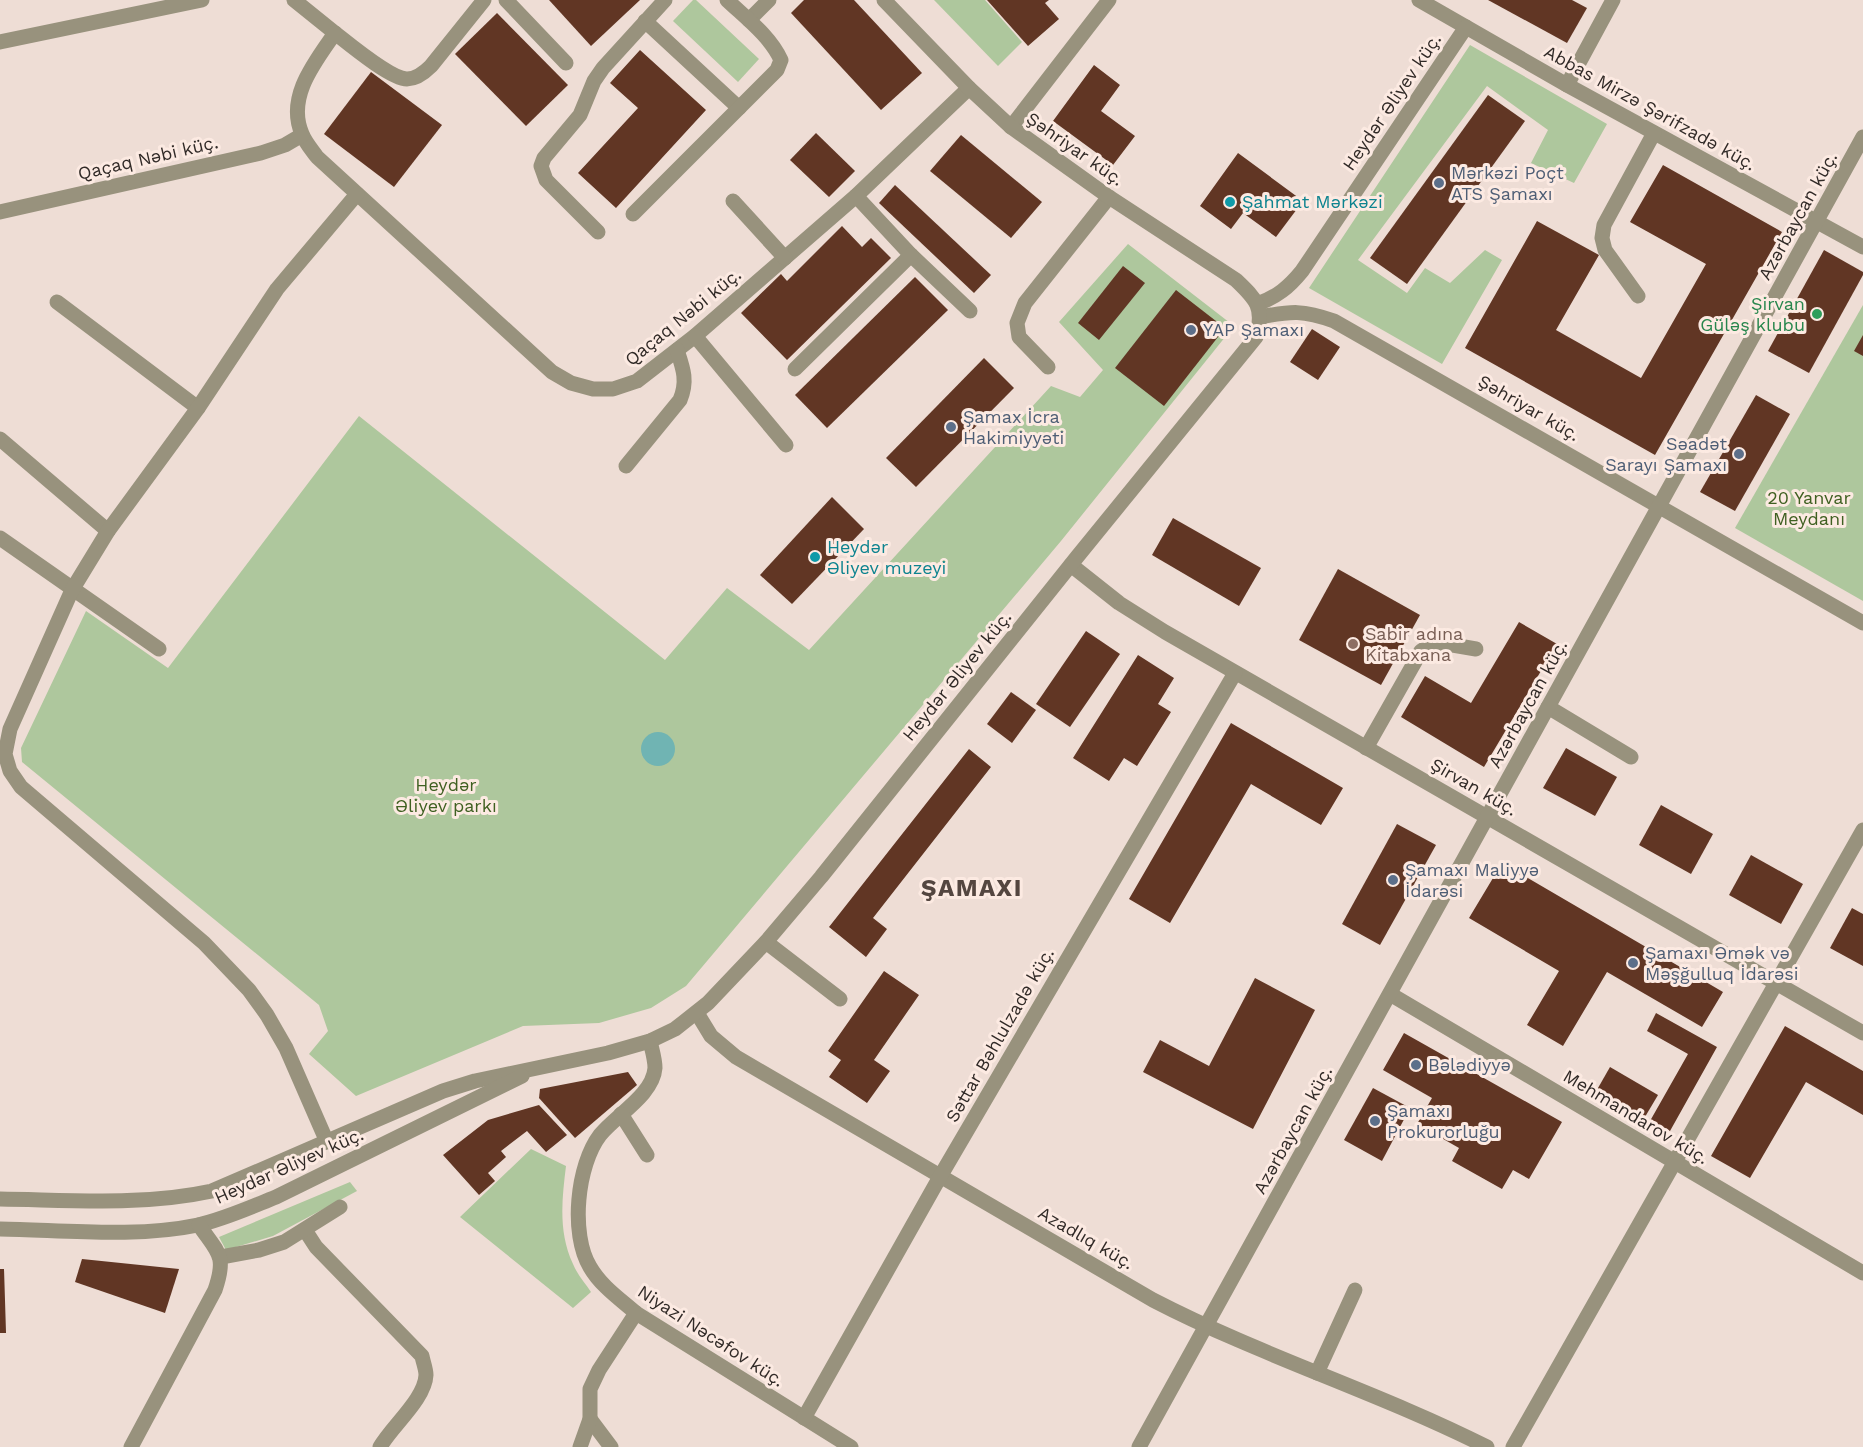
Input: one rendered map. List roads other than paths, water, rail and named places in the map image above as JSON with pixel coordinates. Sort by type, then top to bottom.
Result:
[{"type":"street","points":[[0,42],[202,0]]},
{"type":"street","points":[[294,0],[392,74],[407,79],[422,75],[431,66],[484,0]]},
{"type":"street","points":[[506,0],[566,63]]},
{"type":"street","points":[[598,231],[546,180],[541,166],[544,158],[580,115],[594,81],[603,68],[665,0]]},
{"type":"street","points":[[633,214],[777,70],[781,60],[776,49],[727,0]]},
{"type":"street","points":[[749,20],[769,0]]},
{"type":"street","name":"Şəhriyar küç.","points":[[884,0],[969,88],[1011,127],[1109,197],[1236,280],[1250,294],[1259,310],[1310,313],[1334,321],[1863,622]]},
{"type":"street","points":[[1011,127],[1109,0]]},
{"type":"street","name":"Abbas Mirzə Şərifzadə küç.","points":[[1419,0],[1567,85],[1863,247]]},
{"type":"street","points":[[1567,85],[1613,0]]},
{"type":"street","points":[[645,21],[739,108]]},
{"type":"street","name":"Heydər Əliyev küç.","points":[[0,1229],[151,1231],[199,1225],[235,1214],[276,1197],[540,1067],[608,1053],[650,1041],[675,1029],[697,1012],[729,982],[821,878],[1244,354],[1256,337],[1259,310],[1284,290],[1302,271],[1466,27]]},
{"type":"street","name":"Qaçaq Nəbi küç.","points":[[335,33],[309,72],[298,98],[296,117],[302,135],[317,157],[552,372],[572,383],[592,388],[613,389],[637,381],[695,336],[856,196],[969,88]]},
{"type":"street","points":[[1638,296],[1605,250],[1602,238],[1604,225],[1654,133]]},
{"type":"street","name":"Qaçaq Nəbi küç.","points":[[0,212],[261,153],[285,145],[302,135]]},
{"type":"street","name":"Azərbaycan küç.","points":[[1139,1447],[1863,138]]},
{"type":"street","points":[[327,1142],[286,1048],[249,990],[204,943],[21,787],[9,771],[2,754],[10,729],[72,590],[108,531],[198,408],[277,289],[357,194]]},
{"type":"street","points":[[856,196],[911,255],[970,311]]},
{"type":"street","points":[[1048,367],[1019,337],[1017,323],[1025,303],[1109,197]]},
{"type":"street","points":[[733,201],[785,258]]},
{"type":"street","points":[[795,369],[911,255]]},
{"type":"street","points":[[57,302],[198,408]]},
{"type":"street","points":[[695,336],[786,445]]},
{"type":"street","points":[[626,466],[680,400],[686,388],[677,350]]},
{"type":"street","points":[[0,439],[108,531]]},
{"type":"street","points":[[0,538],[159,649]]},
{"type":"street","name":"Şirvan küç.","points":[[1071,566],[1119,603],[1235,673],[1863,1033]]},
{"type":"street","points":[[1366,748],[1421,651],[1435,642],[1476,650]]},
{"type":"street","name":"Səttar Bəhlulzadə küç.","points":[[804,1418],[941,1175],[1235,673]]},
{"type":"street","points":[[1548,707],[1631,757]]},
{"type":"street","points":[[1513,1447],[1863,830]]},
{"type":"street","points":[[766,942],[840,999]]},
{"type":"street","name":"Mehmandarov küç.","points":[[1390,994],[1863,1273]]},
{"type":"street","name":"Azadlıq küç.","points":[[697,1012],[711,1035],[736,1057],[1153,1300],[1207,1327],[1425,1417],[1487,1447]]},
{"type":"street","name":"Niyazi Nəcəfov küç.","points":[[650,1041],[655,1070],[651,1081],[642,1095],[600,1135],[588,1158],[579,1202],[578,1227],[581,1247],[590,1267],[608,1289],[636,1313],[851,1447]]},
{"type":"street","points":[[0,1199],[135,1201],[181,1198],[212,1191],[443,1091],[475,1080],[540,1067]]},
{"type":"street","points":[[621,1114],[647,1155]]},
{"type":"street","points":[[221,1257],[259,1250],[284,1242],[340,1207]]},
{"type":"street","points":[[132,1447],[215,1290],[221,1273],[221,1257],[199,1225]]},
{"type":"street","points":[[305,1230],[316,1247],[422,1356],[426,1375],[420,1395],[389,1432],[380,1447]]},
{"type":"street","points":[[1317,1372],[1355,1290]]},
{"type":"street","points":[[580,1447],[590,1419],[590,1389],[594,1379],[636,1313]]},
{"type":"street","points":[[590,1419],[611,1447]]},
{"type":"water","points":[[658,732],[670,737],[675,749],[670,761],[658,766],[646,761],[641,749],[646,737]]},
{"type":"place","name":"Mərkəzi Poçt ATS Şamaxı","points":[[1439,183]]},
{"type":"place","name":"Şahmat Mərkəzi","points":[[1230,202]]},
{"type":"place","name":"Şirvan Güləş klubu","points":[[1817,314]]},
{"type":"place","name":"YAP Şamaxı","points":[[1191,330]]},
{"type":"place","name":"Şamax İcra Hakimiyyəti","points":[[951,427]]},
{"type":"place","name":"Səadət Sarayı Şamaxı","points":[[1739,454]]},
{"type":"place","name":"Heydər Əliyev muzeyi","points":[[815,557]]},
{"type":"place","name":"Sabir adına Kitabxana","points":[[1353,644]]},
{"type":"place","name":"Şamaxı Maliyyə İdarəsi","points":[[1393,880]]},
{"type":"place","name":"Şamaxı Əmək və Məşğulluq İdarəsi","points":[[1633,963]]},
{"type":"place","name":"Bələdiyyə","points":[[1416,1065]]},
{"type":"place","name":"Şamaxı Prokurorluğu","points":[[1375,1121]]},
{"type":"district","name":"ŞAMAXI","points":[[972,888]]},
{"type":"park label","name":"20 Yanvar Meydanı","points":[[1809,508]]},
{"type":"park label","name":"Heydər Əliyev parkı","points":[[446,795]]}]
